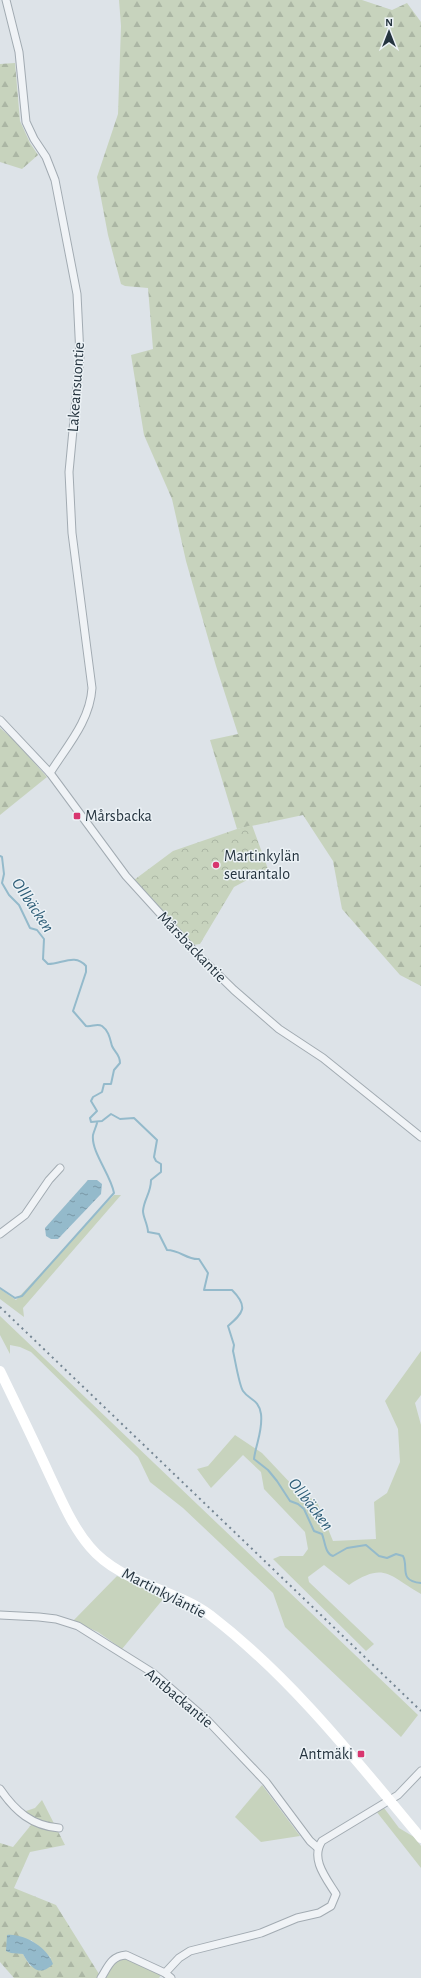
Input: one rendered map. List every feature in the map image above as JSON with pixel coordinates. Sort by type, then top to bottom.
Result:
[{"type":"street","name":"Lakeansuontie","points":[[6,0],[19,52],[26,122],[34,139],[46,158],[55,180],[77,294],[80,356],[69,472],[72,533],[92,688],[91,702],[85,719],[50,773]]},
{"type":"street","name":"Mårsbackantie","points":[[0,720],[50,773],[126,876],[195,952],[279,1029],[323,1058],[421,1137]]},
{"type":"street","points":[[0,1234],[25,1215],[49,1180],[60,1168]]},
{"type":"street","name":"Martinkyläntie","points":[[0,1371],[72,1520],[91,1548],[119,1571],[188,1602],[208,1614],[275,1670],[312,1709],[421,1838]]},
{"type":"street","name":"Antbackantie","points":[[0,1615],[56,1619],[78,1626],[153,1673],[208,1721],[266,1782],[310,1841],[318,1848]]},
{"type":"street","points":[[101,1978],[114,1958],[126,1955],[168,1976],[179,1958],[190,1951],[261,1934],[297,1918],[319,1913],[331,1906],[336,1894],[318,1862],[318,1848],[322,1841],[398,1795],[421,1771]]},
{"type":"street","points":[[0,1789],[20,1813],[35,1823],[47,1827],[59,1828]]},
{"type":"green space","points":[[119,0],[362,0],[392,10],[407,3],[421,22],[421,986],[400,975],[342,909],[333,861],[303,815],[237,829],[210,740],[238,734],[216,666],[186,561],[172,499],[144,435],[131,355],[153,349],[148,288],[125,286],[121,284],[108,235],[97,177],[118,114],[121,26]]},
{"type":"green space","points":[[15,63],[20,121],[30,143],[38,155],[22,169],[0,162],[0,64]]},
{"type":"green space","points":[[0,728],[13,739],[47,777],[0,815]]},
{"type":"green space","points":[[252,825],[268,869],[234,887],[200,944],[193,945],[134,880],[173,851]]},
{"type":"green space","points":[[114,1195],[121,1195],[23,1308],[24,1317],[0,1299],[0,1289],[16,1300]]},
{"type":"green space","points":[[0,1316],[418,1715],[401,1737],[285,1627],[273,1593],[183,1508],[150,1482],[138,1457],[31,1352],[20,1347],[10,1345],[10,1354],[0,1335]]},
{"type":"green space","points":[[421,1351],[421,1395],[415,1403],[421,1425],[421,1594],[394,1577],[386,1574],[371,1574],[349,1585],[324,1565],[308,1577],[309,1582],[374,1644],[366,1651],[273,1559],[280,1556],[303,1556],[308,1549],[305,1532],[264,1489],[261,1472],[243,1455],[211,1488],[197,1469],[208,1466],[235,1435],[262,1453],[296,1489],[317,1502],[333,1541],[376,1539],[374,1502],[387,1493],[400,1462],[398,1429],[385,1401]]},
{"type":"green space","points":[[117,1576],[164,1598],[122,1649],[98,1632],[73,1621]]},
{"type":"green space","points":[[262,1785],[300,1836],[261,1842],[235,1817]]},
{"type":"green space","points":[[42,1800],[65,1845],[30,1852],[14,1888],[56,1905],[99,1974],[98,1978],[14,1978],[0,1962],[0,1843],[13,1847],[31,1825],[32,1819],[23,1812],[35,1808]],"holes":[[[31,1940],[51,1958],[30,1966],[23,1954],[20,1953]]]},
{"type":"green space","points":[[384,1808],[399,1828],[414,1837],[421,1846],[421,1868],[376,1811]]},
{"type":"green space","points":[[127,1958],[161,1975],[159,1978],[105,1978],[116,1963]]},
{"type":"water","points":[[88,1180],[97,1180],[102,1184],[101,1194],[58,1239],[51,1239],[46,1236],[45,1228]]},
{"type":"water","points":[[7,1935],[21,1936],[41,1947],[46,1952],[53,1964],[43,1970],[35,1969],[23,1954],[6,1951]]},
{"type":"waterway","name":"Ollbäcken","points":[[0,856],[2,857],[4,874],[2,883],[9,895],[19,905],[30,928],[37,930],[44,939],[43,959],[48,964],[68,960],[77,960],[86,966],[86,972],[73,1011],[86,1026],[98,1025],[102,1026],[106,1030],[112,1046],[119,1058],[120,1063],[114,1070],[111,1084],[104,1084],[102,1092],[93,1097],[91,1101],[97,1111],[90,1118],[91,1122],[102,1121],[111,1114],[120,1119],[134,1118],[157,1140],[154,1157],[156,1161],[161,1164],[161,1172],[151,1180],[150,1189],[143,1211],[148,1232],[159,1234],[167,1250],[172,1250],[191,1258],[199,1259],[208,1273],[204,1290],[232,1290],[241,1301],[242,1310],[228,1326],[234,1345],[233,1351],[243,1391],[258,1405],[261,1414],[260,1431],[254,1459],[268,1470],[290,1501],[298,1504],[304,1509],[314,1531],[322,1534],[330,1555],[333,1556],[347,1548],[366,1545],[379,1556],[387,1558],[396,1554],[403,1556],[407,1576],[414,1582],[421,1583]]},
{"type":"waterway","points":[[0,1288],[15,1298],[22,1296],[114,1193],[93,1142],[93,1135],[97,1123]]},
{"type":"railway","points":[[0,1307],[421,1711]]},
{"type":"place","name":"Mårsbacka","points":[[77,816]]},
{"type":"place","name":"Martinkylän seurantalo","points":[[216,865]]},
{"type":"place","name":"Antmäki","points":[[361,1754]]}]
